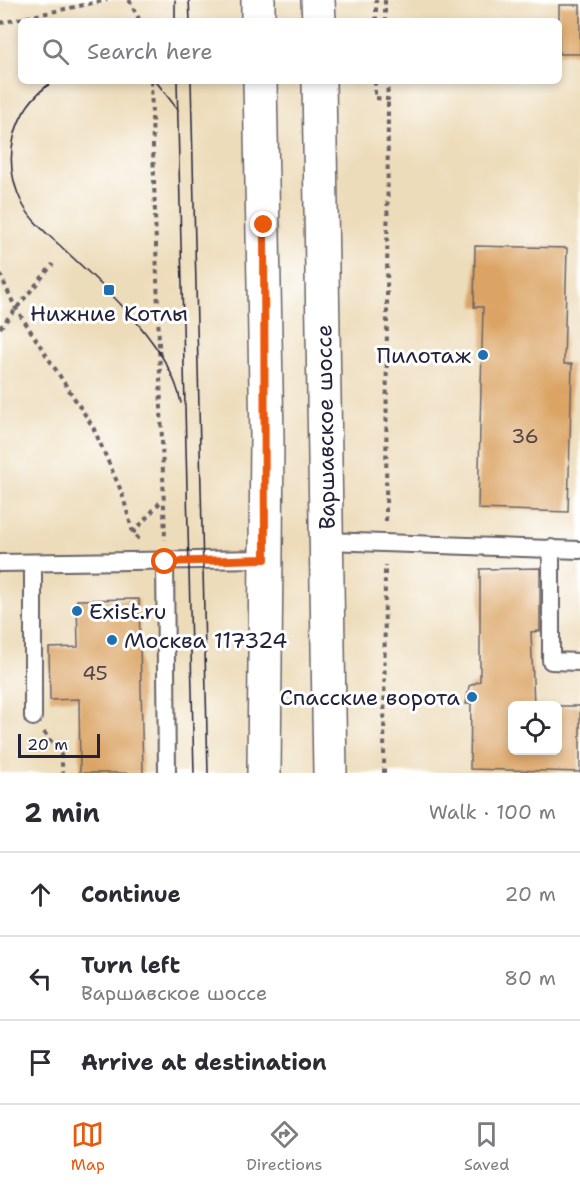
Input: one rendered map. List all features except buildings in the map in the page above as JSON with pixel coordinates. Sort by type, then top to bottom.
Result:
[{"type":"main road","points":[[258,0],[258,18]]},
{"type":"main road","points":[[318,0],[319,18]]},
{"type":"main road","points":[[260,84],[267,438],[264,773]]},
{"type":"main road","name":"Варшавское шоссе","points":[[319,84],[330,773]]},
{"type":"lane","points":[[327,541],[580,550]]},
{"type":"lane","points":[[551,548],[551,661],[580,662]]},
{"type":"lane","points":[[0,563],[33,565],[265,559]]},
{"type":"lane","points":[[165,562],[167,773]]},
{"type":"lane","points":[[33,565],[33,717]]},
{"type":"path","points":[[23,18],[107,0]]},
{"type":"path","points":[[129,0],[138,18]]},
{"type":"path","points":[[376,0],[376,18]]},
{"type":"path","points":[[384,0],[385,18]]},
{"type":"path","points":[[0,23],[18,19]]},
{"type":"path","points":[[151,84],[165,562]]},
{"type":"path","points":[[375,84],[375,98],[388,99]]},
{"type":"path","points":[[384,773],[387,84]]},
{"type":"path","points":[[0,328],[15,307],[53,264]]},
{"type":"path","points":[[0,274],[15,307],[93,427],[122,493],[133,533],[165,562]]},
{"type":"path","points":[[133,533],[164,499]]},
{"type":"path","points":[[33,717],[61,755],[63,773]]},
{"type":"tram line","points":[[175,0],[175,18]]},
{"type":"tram line","points":[[189,0],[190,18]]},
{"type":"tram line","points":[[50,84],[28,106],[14,137],[12,171],[16,188],[32,219],[137,322],[165,362],[175,382],[181,403]]},
{"type":"tram line","points":[[158,84],[178,110]]},
{"type":"tram line","points":[[177,84],[194,773]]},
{"type":"tram line","points":[[191,84],[208,773]]},
{"type":"place","name":"Нижние Котлы","points":[[109,290]]},
{"type":"place","name":"Пилотаж","points":[[483,355]]},
{"type":"place","name":"Exist.ru","points":[[77,611]]},
{"type":"place","name":"Москва 117324","points":[[112,640]]},
{"type":"place","name":"Спасские ворота","points":[[472,697]]},
{"type":"route","points":[[165,562],[265,559],[267,438],[264,225]]}]
